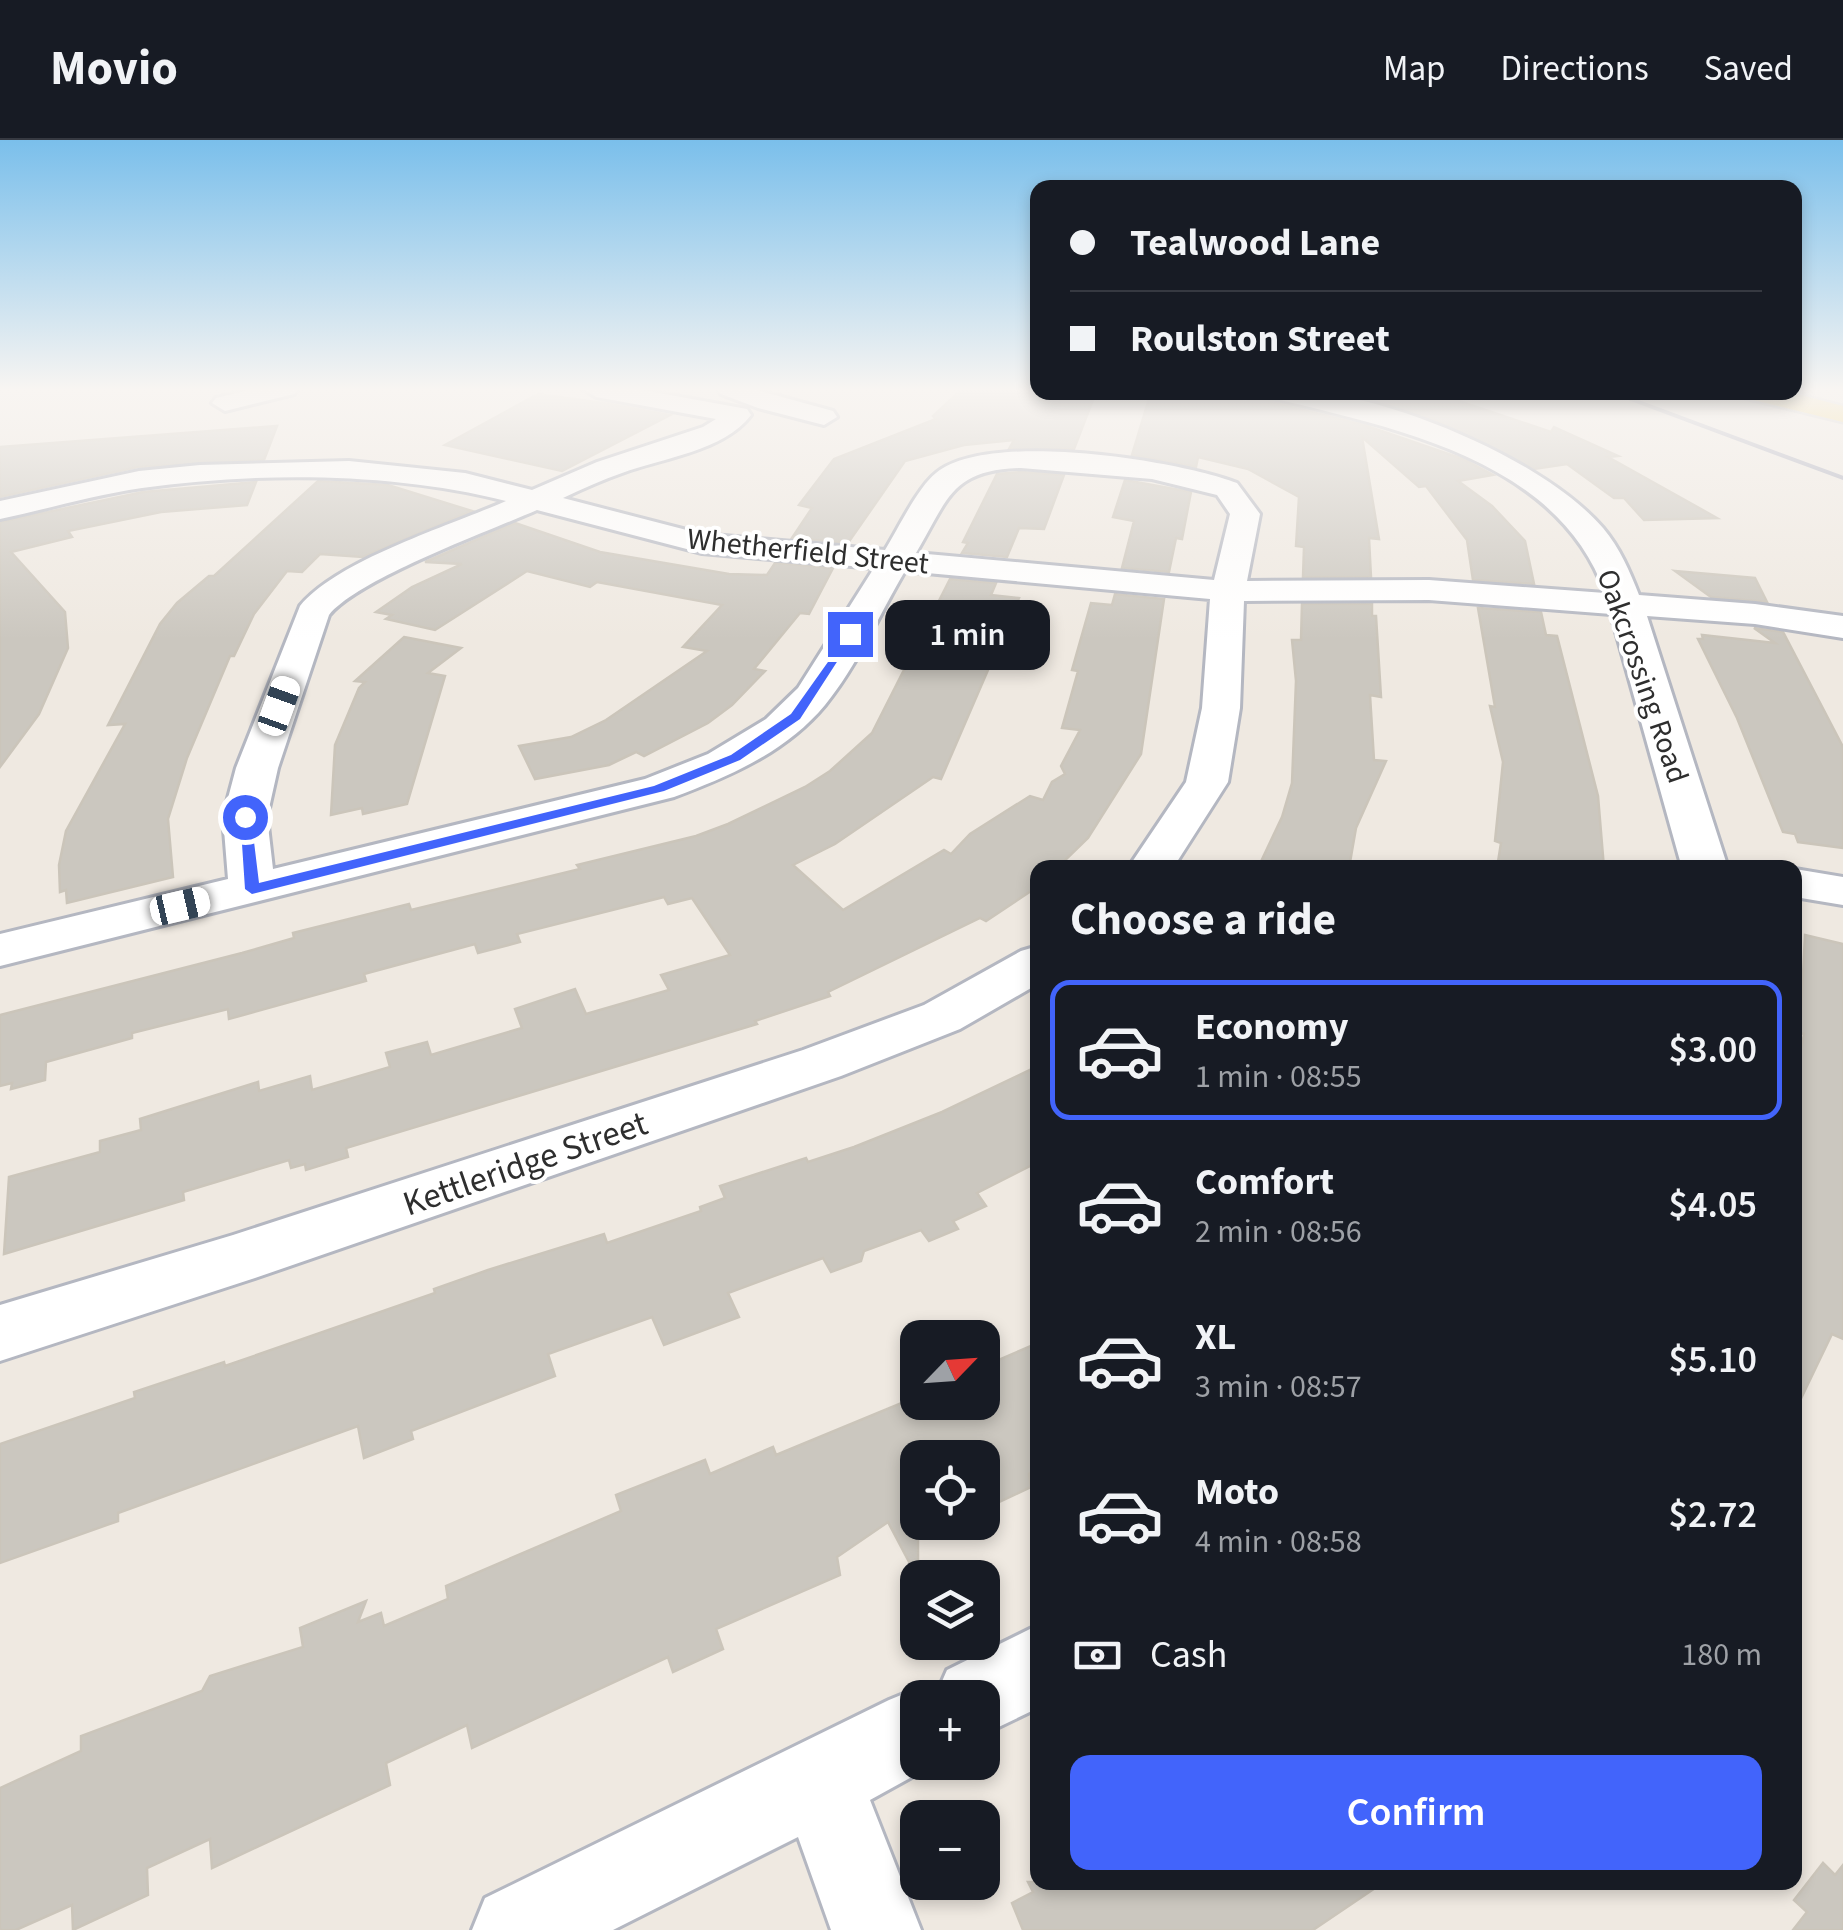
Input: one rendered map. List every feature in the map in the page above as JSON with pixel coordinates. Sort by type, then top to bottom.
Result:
[{"type":"street","name":"Whetherfield Street","points":[[0,510],[139,480],[225,473]]},
{"type":"street","name":"Whetherfield Street","points":[[362,473],[465,482],[702,543],[1228,592],[1428,590],[1756,614],[1843,627]]},
{"type":"street","points":[[252,889],[245,817],[257,768],[312,613],[326,596],[363,575],[597,473]]},
{"type":"street","points":[[0,950],[659,788],[736,758],[796,716],[813,695],[944,480],[958,473]]},
{"type":"street","points":[[1150,473],[1202,479],[1231,491],[1245,514],[1228,592],[1220,708],[1207,782],[1155,860]]},
{"type":"street","name":"Oakcrossing Road","points":[[1511,473],[1562,506],[1594,537],[1625,604],[1704,860]]},
{"type":"street","points":[[1802,884],[1843,891]]},
{"type":"street","name":"Kettleridge Street","points":[[0,1333],[233,1260],[822,1063],[942,1018],[1030,967]]},
{"type":"street","points":[[1000,1685],[1030,1668]]},
{"type":"street","points":[[516,1930],[821,1781],[900,1738]]},
{"type":"street","points":[[821,1781],[876,1930]]},
{"type":"building","points":[[0,473],[113,473],[0,497]]},
{"type":"building","points":[[824,473],[897,473],[848,543],[792,538],[812,508],[799,505]]},
{"type":"building","points":[[1254,473],[1368,473],[1379,539],[1369,538],[1371,577],[1303,577],[1304,547],[1296,546],[1299,497]]},
{"type":"building","points":[[1403,473],[1493,475],[1458,481],[1492,506],[1525,541],[1534,584],[1473,580],[1467,540],[1426,486],[1419,487]]},
{"type":"building","points":[[1579,473],[1636,473],[1717,518],[1644,520],[1624,498],[1614,498]]},
{"type":"building","points":[[997,474],[1064,475],[1044,529],[1019,528],[1007,557],[962,553],[968,543],[963,542]]},
{"type":"building","points":[[1125,480],[1191,492],[1182,539],[1176,538],[1169,572],[1122,568],[1134,521],[1113,517]]},
{"type":"building","points":[[318,481],[388,485],[472,511],[363,557],[320,554],[302,572],[287,571],[254,614],[234,656],[230,656],[187,758],[168,819],[173,877],[67,903],[66,890],[60,892],[59,865],[66,831],[125,724],[108,725],[160,624],[177,603],[214,576]]},
{"type":"building","points":[[256,482],[247,505],[161,512],[68,531],[72,537],[11,552],[65,612],[68,648],[39,714],[0,767],[0,522],[143,492]]},
{"type":"building","points":[[515,523],[600,552],[729,574],[767,575],[775,563],[833,568],[809,614],[800,613],[754,669],[765,671],[708,723],[644,756],[636,752],[609,765],[535,779],[519,746],[571,737],[606,720],[707,651],[683,647],[722,605],[597,582],[590,587],[527,571],[435,630],[386,619],[392,615],[376,612],[412,587],[462,564],[425,562]]},
{"type":"building","points":[[1675,571],[1755,578],[1767,602],[1711,597]]},
{"type":"building","points":[[950,579],[996,583],[991,595],[1019,598],[941,779],[933,777],[835,844],[793,865],[843,910],[944,850],[951,854],[970,834],[1030,796],[1043,800],[1052,782],[1065,774],[1061,766],[1080,730],[1062,728],[1078,671],[1072,670],[1091,603],[1112,605],[1115,594],[1164,599],[1141,754],[1088,838],[1065,860],[1030,860],[1030,892],[986,921],[980,918],[828,992],[830,996],[755,1021],[757,1024],[346,1148],[348,1157],[306,1170],[305,1164],[291,1168],[289,1160],[183,1192],[184,1200],[4,1254],[9,1177],[100,1152],[100,1141],[141,1130],[140,1119],[258,1082],[259,1091],[310,1076],[312,1090],[390,1067],[386,1053],[427,1042],[431,1055],[522,1028],[515,1009],[575,989],[586,1014],[669,990],[661,975],[730,955],[692,898],[668,904],[664,897],[517,934],[520,942],[478,953],[475,944],[364,974],[366,981],[229,1019],[228,1009],[132,1033],[132,1038],[46,1062],[45,1080],[11,1089],[12,1083],[0,1086],[0,1015],[242,953],[294,938],[293,933],[409,904],[411,910],[696,836],[805,787],[830,771],[872,733]]},
{"type":"building","points":[[1302,604],[1372,604],[1381,697],[1370,695],[1374,760],[1386,761],[1356,828],[1350,860],[1262,860],[1282,817],[1292,783],[1296,681],[1292,640],[1301,640]]},
{"type":"building","points":[[1478,608],[1541,612],[1546,635],[1557,636],[1598,796],[1603,860],[1498,860],[1501,843],[1495,841],[1503,762],[1490,706],[1495,707]]},
{"type":"building","points":[[1754,628],[1783,632],[1843,747],[1843,848],[1798,842],[1795,834],[1783,832],[1737,718],[1698,639],[1703,639],[1702,635],[1775,643]]},
{"type":"building","points":[[404,637],[461,648],[428,673],[445,676],[407,804],[363,814],[362,808],[331,815],[335,745],[365,682],[355,681]]},
{"type":"building","points":[[1805,935],[1843,944],[1843,1339],[1832,1334],[1802,1396],[1804,1034]]},
{"type":"building","points":[[1030,1070],[1030,1166],[977,1193],[986,1206],[953,1221],[958,1229],[929,1241],[921,1230],[864,1251],[861,1261],[831,1272],[823,1258],[728,1293],[739,1317],[664,1345],[652,1317],[548,1354],[555,1376],[411,1431],[413,1439],[364,1458],[358,1426],[118,1513],[118,1521],[0,1563],[0,1444],[135,1398],[134,1392],[224,1362],[225,1366],[435,1293],[434,1289],[488,1270],[604,1234],[607,1243],[701,1211],[700,1207],[725,1198],[720,1186],[854,1147],[942,1112]]},
{"type":"building","points":[[1030,1346],[1030,1487],[1000,1502],[1000,1440],[900,1440],[900,1540],[918,1540],[918,1560],[908,1560],[888,1522],[837,1557],[840,1575],[716,1629],[723,1649],[673,1672],[668,1657],[472,1748],[467,1725],[386,1763],[390,1785],[212,1868],[210,1839],[147,1868],[148,1895],[73,1930],[72,1905],[16,1930],[0,1930],[0,1788],[81,1751],[81,1736],[202,1691],[210,1676],[303,1647],[300,1628],[366,1601],[358,1622],[381,1613],[384,1626],[448,1599],[446,1586],[621,1511],[616,1495],[705,1460],[710,1474],[773,1447],[776,1455],[900,1404],[900,1420],[1000,1420],[1000,1359]]},
{"type":"building","points":[[1823,1863],[1835,1875],[1843,1865],[1843,1930],[1793,1930],[1807,1912],[1794,1900]]},
{"type":"building","points":[[1372,1890],[1313,1930],[1023,1930],[1012,1903],[1033,1892]]},
{"type":"railway","points":[[1828,473],[1843,478]]},
{"type":"route","points":[[245,817],[252,889],[659,788],[736,758],[796,716],[850,634]]}]
